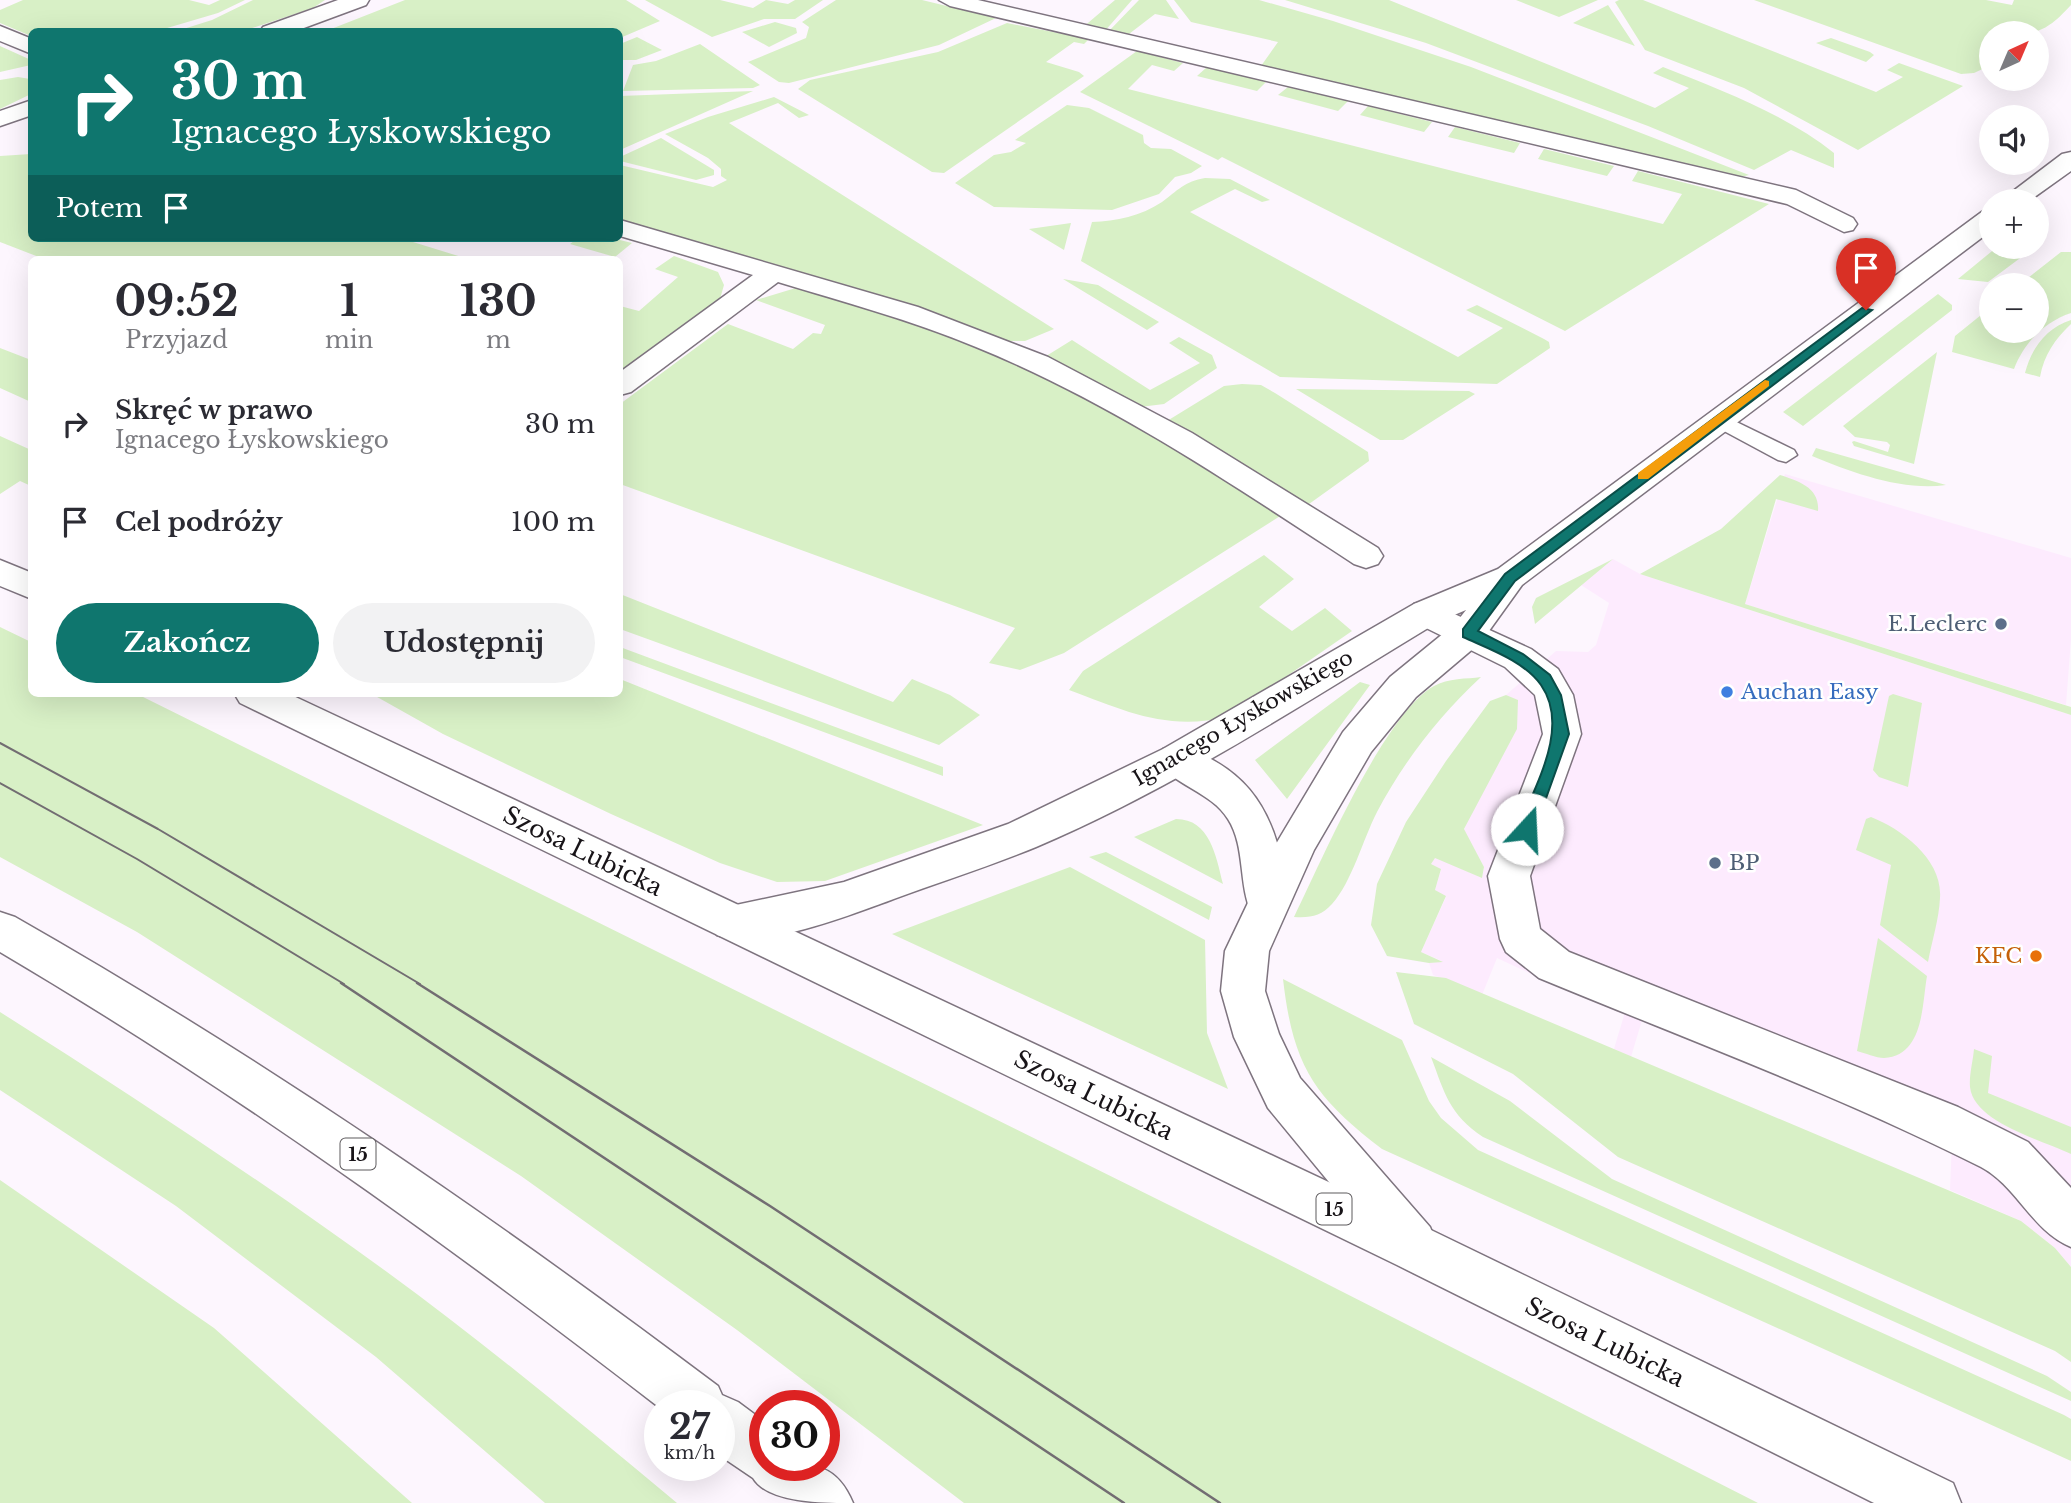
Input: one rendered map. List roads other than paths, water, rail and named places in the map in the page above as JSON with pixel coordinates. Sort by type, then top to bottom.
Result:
[{"type":"street","points":[[282,28],[358,0]]},
{"type":"street","points":[[950,0],[1796,198],[1843,224]]},
{"type":"street","points":[[0,33],[28,45]]},
{"type":"street","points":[[0,119],[28,108]]},
{"type":"street","points":[[2030,189],[2071,159]]},
{"type":"street","name":"Ignacego Łyskowskiego","points":[[732,922],[775,917],[846,899],[1021,835],[1177,760],[1426,614],[1510,577],[1717,419],[1979,227]]},
{"type":"street","points":[[623,229],[929,319],[1051,370],[1154,421],[1366,556]]},
{"type":"street","points":[[623,384],[774,272]]},
{"type":"street","points":[[0,572],[28,585]]},
{"type":"street","name":"Ignacego Łyskowskiego","points":[[1415,1248],[1284,1093],[1257,1037],[1243,991],[1247,951],[1267,902],[1296,844],[1357,742],[1403,687],[1468,633],[1510,577]]},
{"type":"street","points":[[1426,614],[1518,657],[1545,679],[1572,738],[1509,876],[1521,939],[1554,965],[1941,1123],[2011,1158],[2071,1223]]},
{"type":"street","name":"Szosa Lubicka","points":[[261,697],[1415,1248],[1933,1503]]},
{"type":"street","points":[[1177,760],[1220,783],[1248,813],[1256,830],[1267,902]]},
{"type":"street","name":"15","points":[[0,930],[121,998],[353,1151],[614,1339],[680,1390]]},
{"type":"street","points":[[735,1433],[749,1444]]},
{"type":"street","points":[[796,1481],[825,1503]]},
{"type":"lane","points":[[1717,419],[1787,455]]},
{"type":"tram line","points":[[0,743],[158,829],[420,984]]},
{"type":"tram line","points":[[0,783],[137,859],[344,984]]},
{"type":"tram line","points":[[341,983],[1124,1503]]},
{"type":"tram line","points":[[417,983],[770,1206],[1220,1503]]},
{"type":"place","name":"E.Leclerc","points":[[2001,624]]},
{"type":"place","name":"Auchan Easy","points":[[1727,692]]},
{"type":"place","name":"BP","points":[[1715,863]]},
{"type":"place","name":"KFC","points":[[2036,956]]}]
